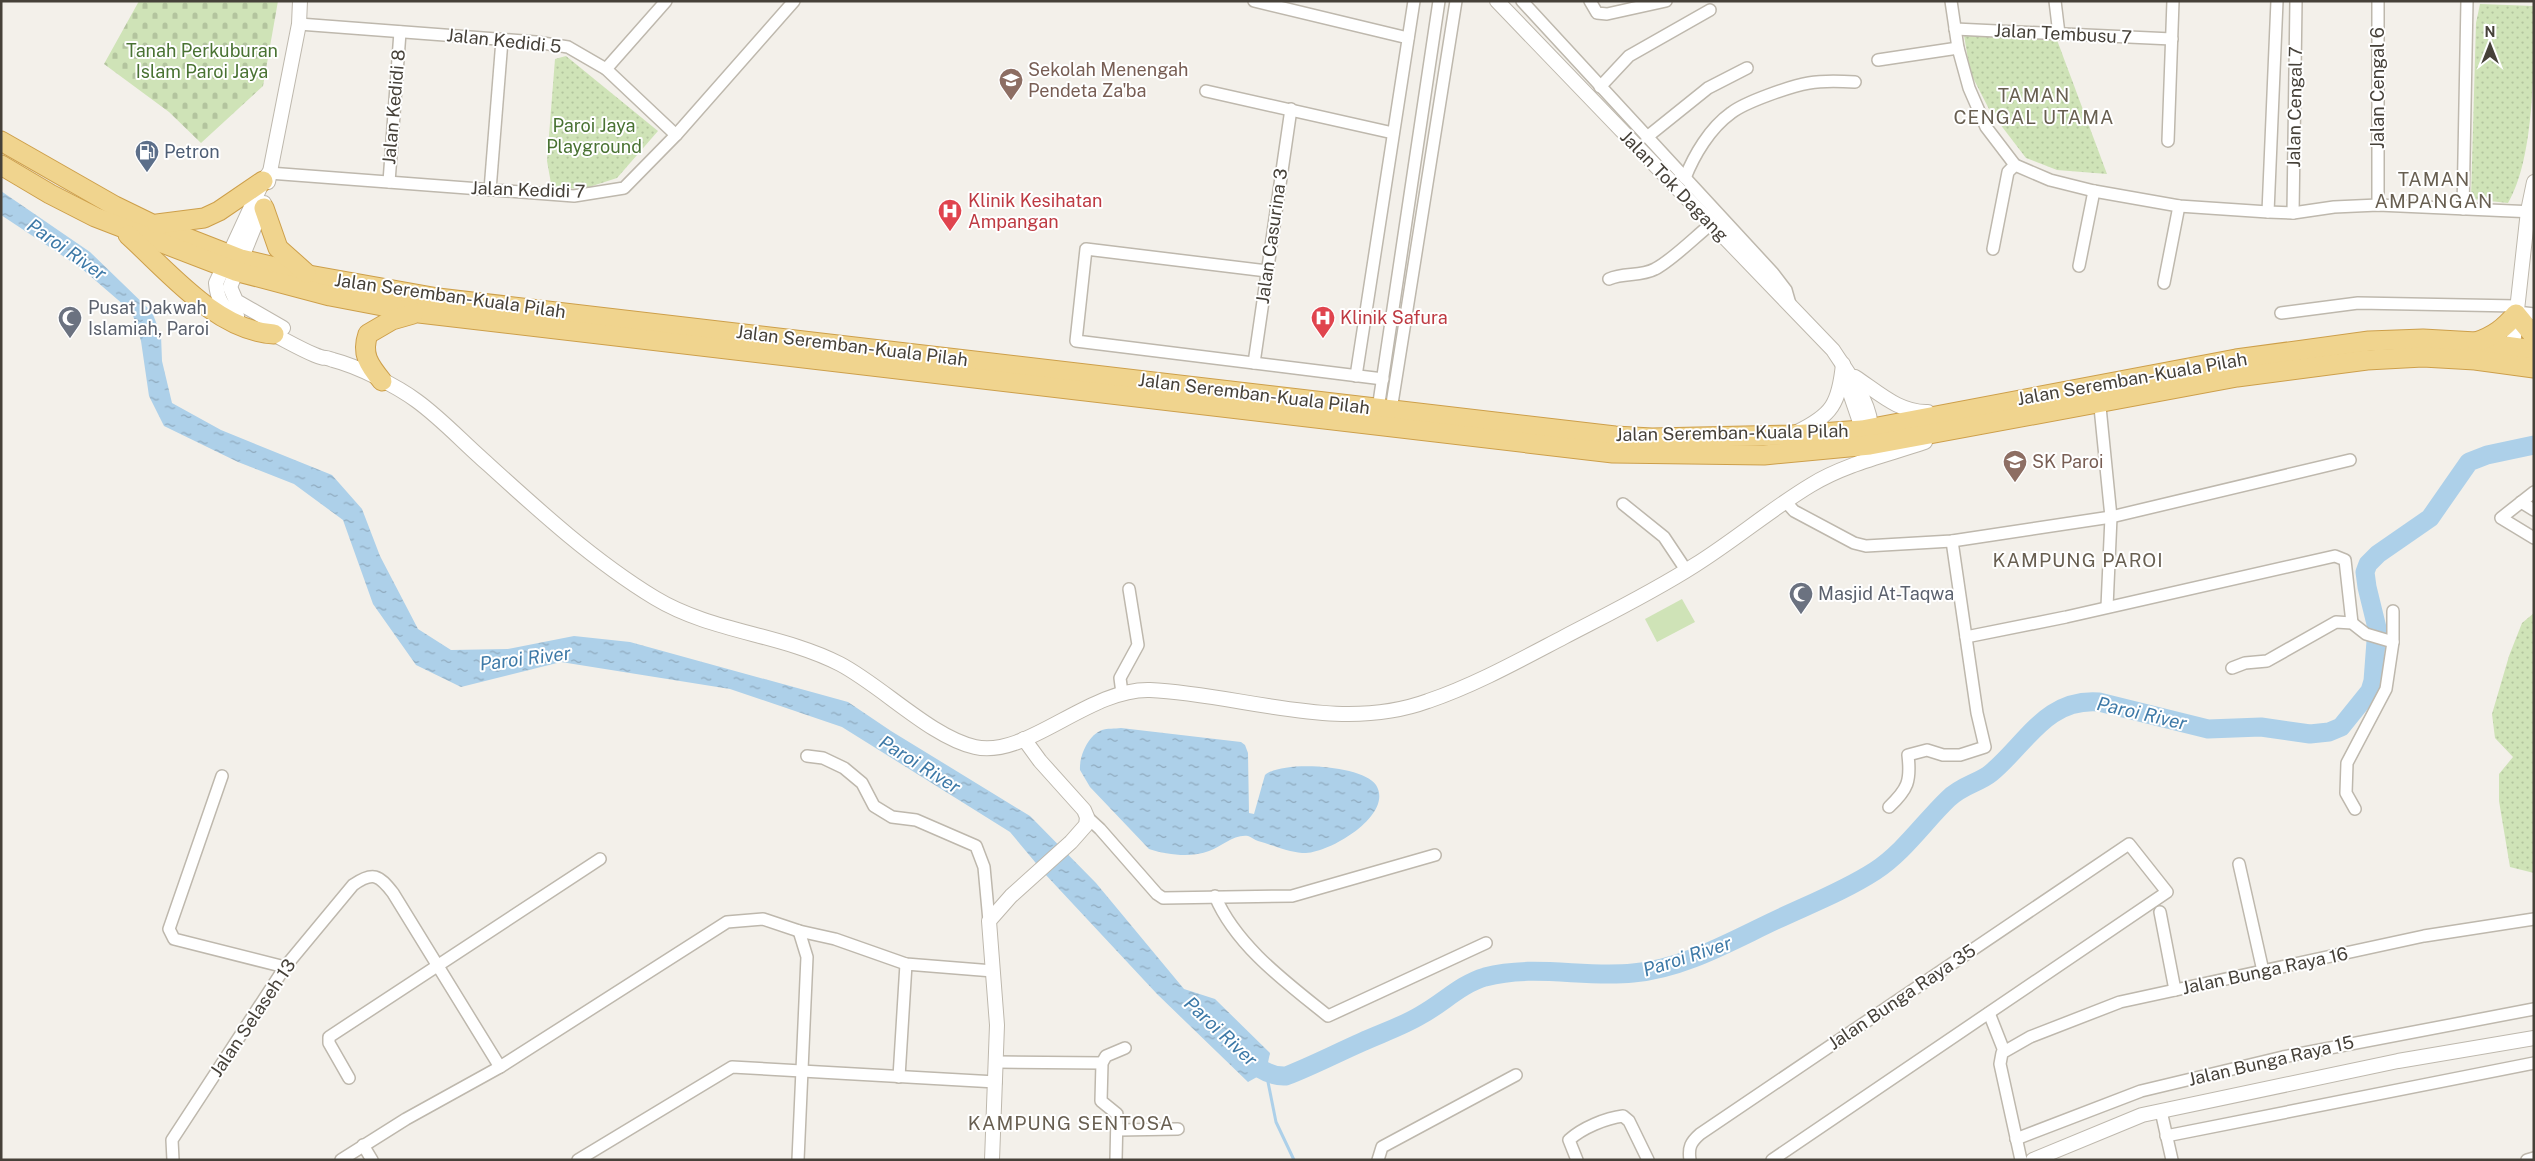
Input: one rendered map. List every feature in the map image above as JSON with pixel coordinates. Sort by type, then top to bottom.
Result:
[{"type":"highway","name":"Jalan Seremban-Kuala Pilah","points":[[1,141],[37,163],[154,225],[232,263],[438,298],[1625,436],[1868,434]]},
{"type":"highway","name":"Jalan Seremban-Kuala Pilah","points":[[1,165],[50,194],[120,227],[330,296],[419,313],[1613,453],[1764,455],[1868,434],[2098,395],[2367,360],[2423,357],[2475,360],[2512,356],[2534,350]]},
{"type":"highway","points":[[154,225],[204,218],[220,211],[266,177]]},
{"type":"highway","points":[[264,208],[278,248],[309,275]]},
{"type":"highway","points":[[120,227],[216,314],[258,333],[274,334]]},
{"type":"highway","points":[[2476,342],[2491,337],[2521,312],[2534,336]]},
{"type":"highway","points":[[382,381],[366,358],[364,350],[368,334],[392,320],[419,313]]},
{"type":"highway","name":"Jalan Seremban-Kuala Pilah","points":[[2098,395],[2236,359],[2378,341],[2476,342],[2512,356],[2534,368]]},
{"type":"street","points":[[300,1],[299,24],[266,177],[264,208],[232,263],[216,282],[216,294],[222,305],[230,312],[320,357],[334,360],[382,381],[416,400],[548,519],[656,599],[701,618],[813,652],[838,663],[936,729],[976,748],[1012,745],[1097,702],[1122,693],[1144,690],[1178,692],[1284,708],[1342,714],[1371,714],[1396,710],[1429,701],[1508,666],[1686,570],[1787,503],[1812,484],[1965,418]]},
{"type":"street","points":[[606,69],[666,1]]},
{"type":"street","name":"Jalan Kedidi 7","points":[[266,177],[388,182],[574,196],[624,188],[676,135],[794,1]]},
{"type":"street","points":[[1254,1],[1408,38]]},
{"type":"street","points":[[1356,376],[1414,1]]},
{"type":"street","points":[[1385,409],[1383,379],[1439,1]]},
{"type":"street","points":[[1385,409],[1456,1]]},
{"type":"street","name":"Jalan Tok Dagang","points":[[1497,1],[1710,225],[1833,350],[1845,369]]},
{"type":"street","points":[[1522,1],[1773,273],[1786,290],[1792,307]]},
{"type":"street","points":[[1590,1],[1597,13],[1607,14],[1666,1]]},
{"type":"street","points":[[1951,1],[1958,48],[1969,88],[1986,127],[2015,165],[2050,180],[2094,191],[2179,206],[2268,212],[2293,213],[2334,207],[2378,205],[2531,212]]},
{"type":"street","points":[[2055,1],[2059,34]]},
{"type":"street","points":[[2168,141],[2173,1]]},
{"type":"street","points":[[2268,212],[2277,1]]},
{"type":"street","name":"Jalan Cengal 7","points":[[2293,213],[2296,1]]},
{"type":"street","name":"Jalan Cengal 6","points":[[2378,1],[2378,205]]},
{"type":"street","points":[[2463,208],[2467,1]]},
{"type":"street","points":[[1600,87],[1630,56],[1710,10]]},
{"type":"street","name":"Jalan Kedidi 5","points":[[299,24],[568,47],[606,69],[676,135]]},
{"type":"street","name":"Jalan Tembusu 7","points":[[1955,29],[2172,39]]},
{"type":"street","name":"Jalan Kedidi 8","points":[[388,182],[400,32]]},
{"type":"street","points":[[490,190],[502,40]]},
{"type":"street","points":[[1878,60],[1958,48]]},
{"type":"street","points":[[1647,137],[1708,88],[1747,68]]},
{"type":"street","points":[[1685,178],[1693,160],[1709,136],[1730,113],[1747,104],[1808,83],[1837,80],[1855,82]]},
{"type":"street","points":[[1206,90],[1394,133]]},
{"type":"street","name":"Jalan Casurina 3","points":[[1254,362],[1291,109]]},
{"type":"street","points":[[1993,250],[2008,172],[2015,165]]},
{"type":"street","points":[[266,177],[232,263],[230,287],[236,301],[248,310],[324,350],[334,360]]},
{"type":"street","points":[[2512,356],[2521,312],[2534,182]]},
{"type":"street","points":[[2079,266],[2094,191]]},
{"type":"street","points":[[2164,282],[2179,206]]},
{"type":"street","points":[[1609,279],[1620,274],[1640,274],[1655,269],[1710,225]]},
{"type":"street","points":[[1267,271],[1086,249],[1076,341],[1383,379]]},
{"type":"street","points":[[2281,313],[2358,303],[2521,312]]},
{"type":"street","points":[[1845,369],[1901,408],[1965,418]]},
{"type":"street","points":[[1845,369],[1849,390],[1868,434]]},
{"type":"street","points":[[1792,435],[1818,422],[1832,410],[1845,369]]},
{"type":"street","points":[[2098,395],[2111,517],[2107,607]]},
{"type":"street","points":[[1787,503],[1794,511],[1860,544],[1952,541],[2111,517],[2350,460]]},
{"type":"street","points":[[2534,492],[2501,518],[2534,538]]},
{"type":"street","points":[[2521,502],[2534,510]]},
{"type":"street","points":[[1623,504],[1664,537],[1686,570]]},
{"type":"street","points":[[1889,807],[1901,796],[1911,776],[1908,755],[1927,750],[1943,755],[1960,755],[1984,747],[1977,713],[1952,541]]},
{"type":"street","points":[[1966,637],[2336,556],[2345,560],[2352,623]]},
{"type":"street","points":[[1122,693],[1120,678],[1138,645],[1129,589]]},
{"type":"street","points":[[2355,809],[2346,793],[2346,764],[2386,689],[2393,611]]},
{"type":"street","points":[[2232,668],[2246,663],[2267,661],[2336,622],[2352,623],[2366,634],[2389,640]]},
{"type":"street","points":[[989,921],[1045,863],[1071,842],[1086,825],[1087,818],[1084,810],[1040,761],[1024,739]]},
{"type":"street","points":[[807,756],[823,758],[844,768],[862,783],[874,806],[892,817],[916,820],[976,846],[984,867],[993,971],[997,1062],[992,1160]]},
{"type":"street","points":[[222,776],[169,929],[170,934],[174,939],[285,967]]},
{"type":"street","points":[[1087,818],[1100,829],[1157,894],[1163,898],[1292,896],[1435,855]]},
{"type":"street","name":"Jalan Bunga Raya 35","points":[[1690,1160],[1691,1142],[1700,1134],[2129,844],[2167,892],[1989,1014]]},
{"type":"street","points":[[349,1078],[329,1043],[329,1037],[600,859]]},
{"type":"street","points":[[2239,864],[2264,971]]},
{"type":"street","name":"Jalan Selaseh 13","points":[[173,1160],[172,1140],[285,967],[353,885],[364,877],[374,876],[384,881],[438,967]]},
{"type":"street","points":[[1215,896],[1222,915],[1260,958],[1328,1016],[1486,943]]},
{"type":"street","points":[[2160,912],[2175,990]]},
{"type":"street","points":[[341,1160],[363,1145],[500,1067],[727,922],[763,919],[799,931],[836,939],[906,964],[993,971]]},
{"type":"street","name":"Jalan Bunga Raya 16","points":[[2004,1051],[2030,1037],[2120,1002],[2424,936],[2534,919]]},
{"type":"street","points":[[798,1160],[806,956],[799,931]]},
{"type":"street","points":[[899,1077],[906,964]]},
{"type":"street","points":[[438,967],[500,1067]]},
{"type":"street","name":"Jalan Bunga Raya 15","points":[[2016,1139],[2141,1091],[2283,1057],[2534,1009]]},
{"type":"street","points":[[1772,1160],[1989,1014],[2004,1051],[2000,1064],[2021,1160]]},
{"type":"street","points":[[2033,1160],[2142,1115],[2161,1110],[2398,1061],[2534,1038]]},
{"type":"street","points":[[1116,1160],[1117,1114],[1101,1101],[1102,1063],[1106,1056],[1126,1048]]},
{"type":"street","points":[[997,1062],[1102,1063]]},
{"type":"street","points":[[2166,1136],[2534,1063]]},
{"type":"street","points":[[578,1160],[732,1067],[996,1082]]},
{"type":"street","points":[[1378,1160],[1382,1147],[1516,1075]]},
{"type":"street","points":[[2161,1110],[2172,1160]]},
{"type":"street","points":[[1577,1160],[1570,1140],[1575,1134],[1613,1117],[1623,1116],[1629,1121],[1648,1160]]},
{"type":"street","points":[[1118,1130],[1178,1130]]},
{"type":"street","points":[[363,1145],[372,1160]]},
{"type":"street","points":[[2527,1160],[2534,1158]]},
{"type":"green space","name":"Tanah Perkuburan Islam Paroi Jaya","points":[[139,1],[278,1],[263,86],[201,143],[169,112],[104,64]]},
{"type":"green space","points":[[2480,4],[2534,6],[2533,82],[2528,136],[2517,184],[2508,203],[2471,199],[2476,23]]},
{"type":"green space","points":[[1964,35],[2057,40],[2107,174],[2057,170],[2026,158],[1990,111],[1970,72]]},
{"type":"green space","name":"Paroi Jaya Playground","points":[[566,56],[658,131],[617,178],[586,188],[552,189],[547,161],[555,59]]},
{"type":"green space","points":[[1682,599],[1695,622],[1657,642],[1645,619]]},
{"type":"green space","points":[[2534,613],[2534,873],[2510,867],[2499,801],[2499,774],[2513,757],[2495,738],[2492,714],[2509,656],[2522,623]]},
{"type":"water","points":[[1,191],[90,252],[152,312],[161,335],[162,361],[172,403],[221,430],[332,475],[362,509],[380,556],[418,629],[451,650],[508,649],[574,636],[630,642],[848,702],[891,731],[1030,816],[1096,883],[1184,989],[1215,999],[1270,1053],[1266,1072],[1248,1082],[1157,994],[1045,874],[1010,832],[842,727],[730,689],[561,662],[461,687],[416,665],[373,604],[343,520],[294,484],[238,462],[164,426],[149,396],[141,341],[132,312],[81,268],[1,215]]},
{"type":"water","points":[[1121,728],[1241,742],[1245,745],[1248,753],[1249,813],[1254,814],[1265,775],[1274,770],[1304,766],[1340,769],[1368,778],[1376,785],[1379,797],[1376,809],[1356,831],[1327,847],[1313,852],[1291,851],[1248,836],[1238,837],[1209,851],[1195,854],[1171,854],[1149,849],[1090,787],[1080,770],[1083,753],[1089,741],[1104,729]]},
{"type":"waterway","name":"Paroi River","points":[[1246,1057],[1264,1071],[1286,1076],[1407,1023],[1468,984],[1485,977],[1503,973],[1540,971],[1596,974],[1633,973],[1670,966],[1706,953],[1839,891],[1875,871],[1905,846],[1953,794],[1991,773],[2039,725],[2065,707],[2081,703],[2099,702],[2208,729],[2261,727],[2310,734],[2329,732],[2341,727],[2370,691],[2373,681],[2377,628],[2367,587],[2365,572],[2368,564],[2378,554],[2430,518],[2469,462],[2487,455],[2534,445]]},
{"type":"waterway","points":[[1266,1072],[1276,1122],[1294,1160]]},
{"type":"place","name":"Sekolah Menengah Pendeta Za'ba","points":[[1011,101]]},
{"type":"place","name":"Petron","points":[[147,173]]},
{"type":"place","name":"Klinik Kesihatan Ampangan","points":[[950,232]]},
{"type":"place","name":"Pusat Dakwah Islamiah, Paroi","points":[[70,339]]},
{"type":"place","name":"Klinik Safura","points":[[1323,339]]},
{"type":"place","name":"SK Paroi","points":[[2015,483]]},
{"type":"place","name":"Masjid At-Taqwa","points":[[1801,615]]},
{"type":"district","name":"TAMAN CENGAL UTAMA","points":[[2034,106]]},
{"type":"district","name":"TAMAN AMPANGAN","points":[[2434,190]]},
{"type":"district","name":"KAMPUNG PAROI","points":[[2078,560]]},
{"type":"district","name":"KAMPUNG SENTOSA","points":[[1071,1123]]}]
